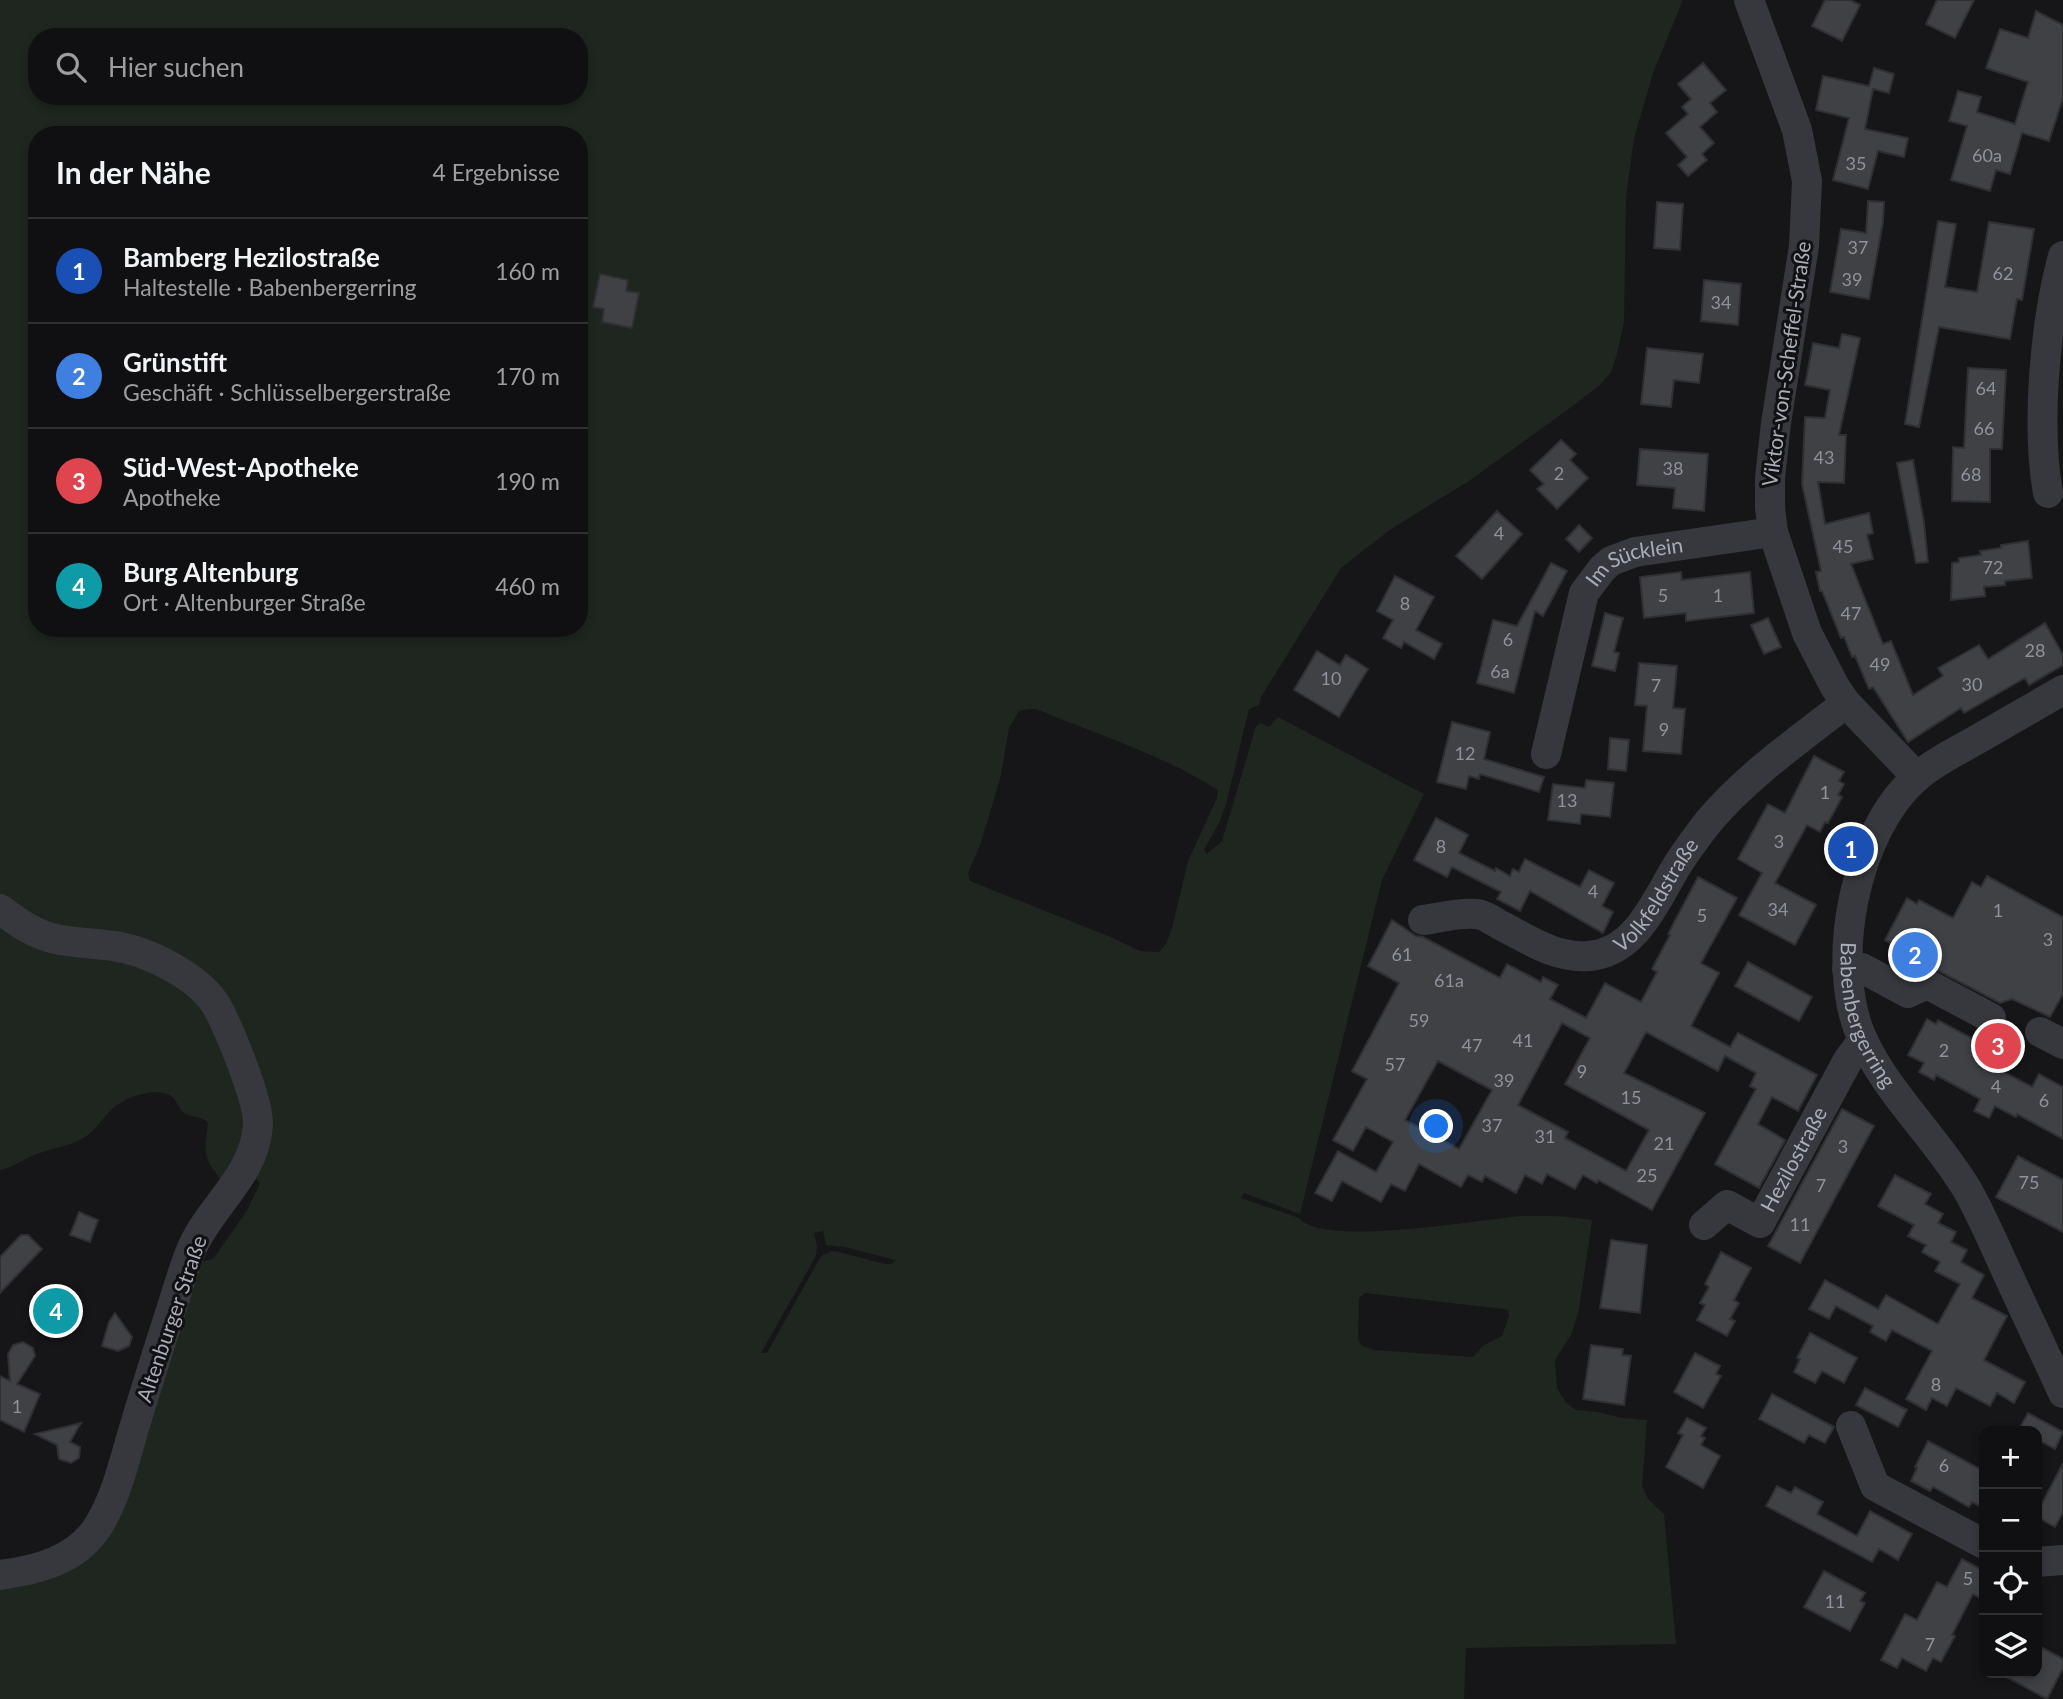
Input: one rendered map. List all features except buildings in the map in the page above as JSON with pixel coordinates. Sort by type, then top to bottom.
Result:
[{"type":"street","name":"Viktor-von-Scheffel-Straße","points":[[1749,0],[1797,130],[1807,181],[1804,246],[1770,478],[1773,532],[1807,633],[1835,687],[1846,703],[1917,777]]},
{"type":"street","points":[[2048,493],[2043,464],[2046,362],[2054,295],[2063,256]]},
{"type":"street","name":"Im Sücklein","points":[[1546,754],[1584,593],[1602,569],[1611,561],[1635,552],[1773,532]]},
{"type":"street","name":"Babenbergerring","points":[[2063,690],[1939,761],[1899,795],[1866,855],[1856,893],[1847,969],[1850,999],[1863,1041],[1881,1072],[1944,1155],[1968,1192],[2063,1393]]},
{"type":"street","name":"Volkfeldstraße","points":[[1423,920],[1478,914],[1550,950],[1572,957],[1604,953],[1624,943],[1650,912],[1709,821],[1764,767],[1846,703]]},
{"type":"street","name":"Altenburger Straße","points":[[0,909],[22,926],[53,939],[143,952],[199,986],[211,997],[229,1029],[256,1104],[259,1121],[251,1156],[237,1183],[192,1248],[117,1484],[96,1529],[80,1548],[56,1562],[0,1575]]},
{"type":"street","points":[[1847,969],[1862,968],[1908,993],[1927,984],[1991,1018]]},
{"type":"street","name":"Hezilostraße","points":[[1704,1225],[1727,1205],[1760,1223],[1844,1066],[1863,1041]]},
{"type":"street","points":[[1851,1426],[1875,1486],[1979,1541]]},
{"type":"street","points":[[2042,1562],[2063,1560]]},
{"type":"shaded area","points":[[0,0],[1683,0],[1653,73],[1634,138],[1626,198],[1624,322],[1611,372],[1601,384],[1574,405],[1469,481],[1391,529],[1341,568],[1261,697],[1259,705],[1249,709],[1226,804],[1204,850],[1207,854],[1222,841],[1256,726],[1260,723],[1269,727],[1278,717],[1424,794],[1382,880],[1300,1214],[1244,1193],[1241,1198],[1299,1218],[1314,1227],[1338,1231],[1404,1229],[1522,1216],[1592,1220],[1579,1310],[1571,1335],[1555,1360],[1557,1388],[1566,1403],[1576,1410],[1647,1420],[1642,1486],[1648,1499],[1664,1514],[1676,1644],[1466,1648],[1464,1699],[0,1699],[0,1584],[78,1554],[200,1262],[213,1259],[246,1212],[260,1184],[257,1179],[221,1180],[207,1158],[208,1123],[184,1113],[171,1096],[157,1092],[131,1098],[116,1106],[85,1137],[0,1170]],"holes":[[[1036,709],[1152,756],[1218,790],[1217,798],[1188,861],[1172,928],[1166,944],[1159,952],[1140,951],[970,881],[968,873],[981,843],[1001,775],[1009,728],[1019,711]],[[823,1231],[826,1245],[896,1260],[885,1264],[832,1251],[821,1256],[767,1353],[761,1353],[816,1256],[814,1233]],[[1365,1293],[1508,1310],[1509,1316],[1502,1336],[1484,1345],[1473,1357],[1374,1350],[1362,1346],[1358,1339],[1359,1298]]]},
{"type":"place","name":"Bamberg Hezilostraße","points":[[1851,849]]},
{"type":"place","name":"Grünstift","points":[[1915,955]]},
{"type":"place","name":"Süd-West-Apotheke","points":[[1998,1046]]},
{"type":"place","name":"Burg Altenburg","points":[[56,1311]]}]
